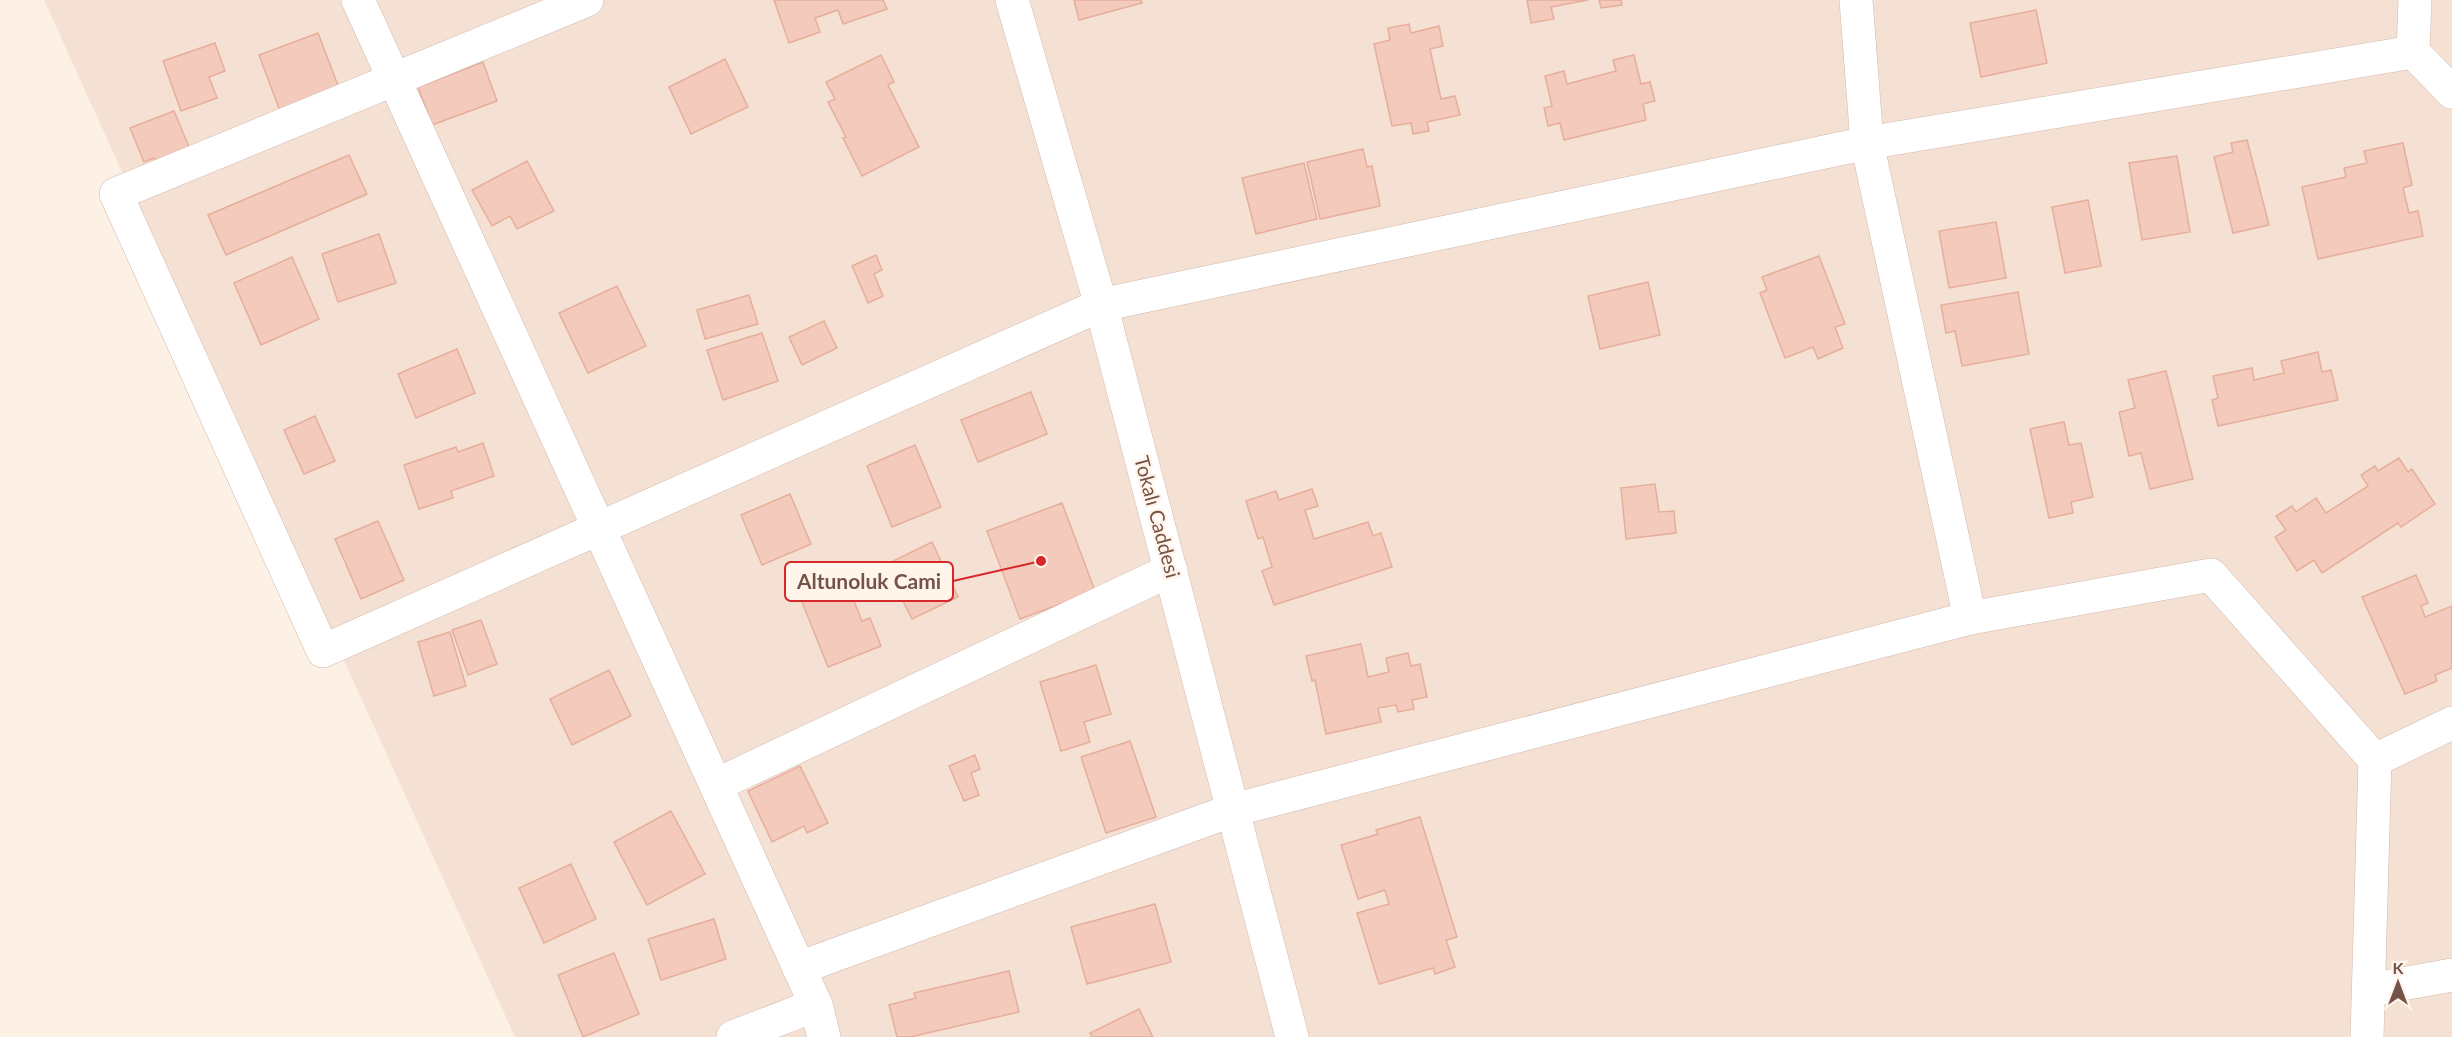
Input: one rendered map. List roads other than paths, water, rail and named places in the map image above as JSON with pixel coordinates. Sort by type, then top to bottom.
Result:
[{"type":"street","points":[[358,0],[816,1005],[824,1037]]},
{"type":"street","points":[[587,0],[116,195],[323,651],[1101,305],[1867,143],[2413,52]]},
{"type":"street","name":"Tokalı Caddesi","points":[[1012,0],[1101,305],[1293,1037]]},
{"type":"street","points":[[1856,0],[1867,143],[1970,618]]},
{"type":"street","points":[[2415,0],[2413,52],[2452,92]]},
{"type":"street","points":[[716,785],[1171,570]]},
{"type":"street","points":[[799,968],[1233,810],[1970,618],[2211,575],[2375,760],[2367,1037]]},
{"type":"street","points":[[2375,760],[2452,723]]},
{"type":"street","points":[[2369,990],[2452,975]]},
{"type":"street","points":[[734,1037],[816,1005]]},
{"type":"place","name":"Altunoluk Cami","points":[[1041,561]]}]
